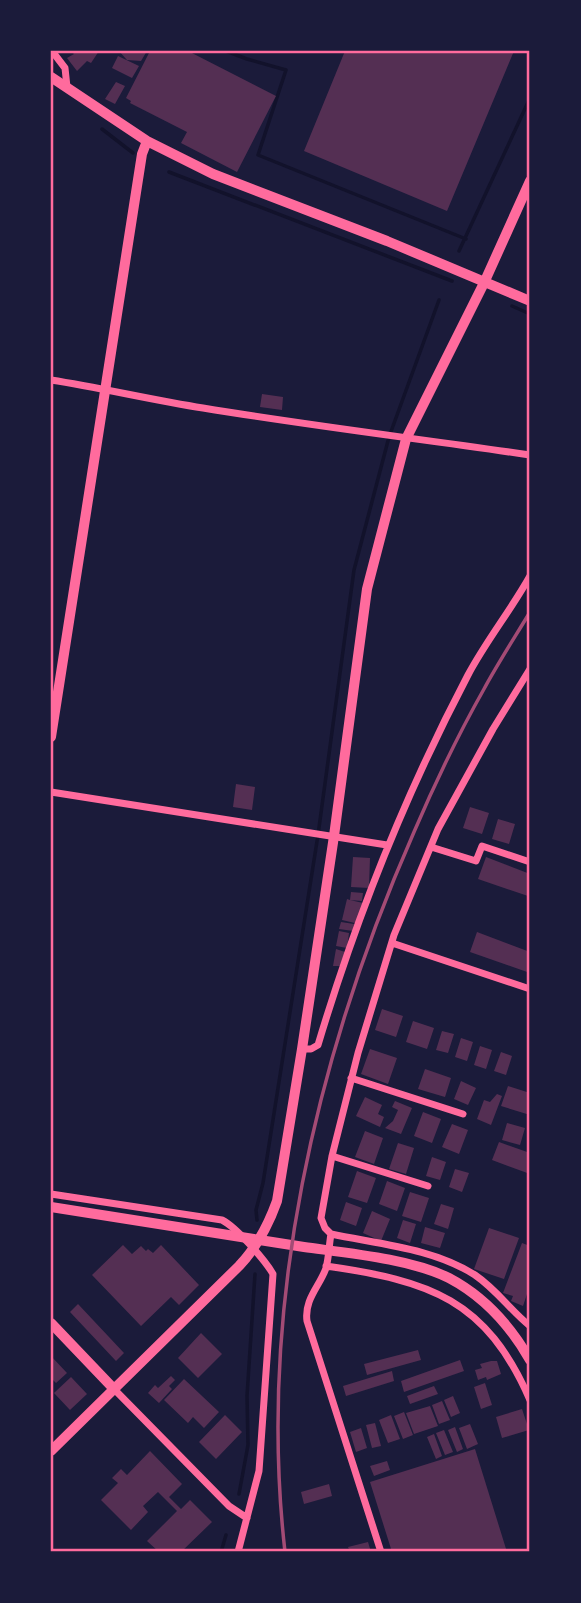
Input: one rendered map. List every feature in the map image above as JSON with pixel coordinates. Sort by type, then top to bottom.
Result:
[{"type":"street","points":[[52,51],[65,68],[66,87]]},
{"type":"street","points":[[51,77],[147,141],[213,174],[387,241],[530,301]]},
{"type":"street","points":[[51,737],[142,154],[147,141]]},
{"type":"street","points":[[51,1451],[253,1251],[269,1223],[277,1201],[302,1049],[367,589],[403,439],[484,283],[530,181]]},
{"type":"street","points":[[51,380],[105,388],[168,403],[403,439],[530,455]]},
{"type":"street","points":[[302,1049],[312,1049],[318,1045],[387,845],[421,771],[469,673],[530,576]]},
{"type":"street","points":[[530,669],[493,729],[431,847],[392,943],[351,1078],[332,1156],[321,1218],[331,1234],[413,1250],[473,1274],[501,1295],[530,1326]]},
{"type":"street","points":[[51,792],[387,845]]},
{"type":"street","points":[[431,847],[476,862],[482,846],[530,862]]},
{"type":"street","points":[[392,943],[530,989]]},
{"type":"street","points":[[351,1078],[463,1114]]},
{"type":"street","points":[[332,1156],[428,1186]]},
{"type":"street","points":[[51,1194],[222,1220],[238,1231],[253,1251],[266,1262],[272,1274],[258,1471],[238,1552]]},
{"type":"street","points":[[51,1207],[383,1259],[446,1277],[470,1290],[493,1308],[518,1339],[530,1360]]},
{"type":"street","points":[[331,1234],[326,1266],[309,1301],[307,1321],[382,1552]]},
{"type":"street","points":[[326,1266],[407,1282],[444,1297],[471,1313],[498,1340],[519,1374],[530,1401]]},
{"type":"street","points":[[51,1323],[229,1506],[247,1518]]},
{"type":"building","points":[[71,51],[99,51],[91,63],[87,61],[77,71],[67,58],[74,54]]},
{"type":"building","points":[[119,51],[147,51],[141,61],[127,60]]},
{"type":"building","points":[[150,51],[188,51],[276,96],[237,172],[181,143],[187,132],[130,103],[126,98]]},
{"type":"building","points":[[345,51],[514,51],[447,211],[304,151]]},
{"type":"building","points":[[118,56],[139,66],[132,78],[112,68]]},
{"type":"building","points":[[116,82],[125,86],[115,104],[105,99]]},
{"type":"building","points":[[262,394],[283,397],[282,410],[260,407]]},
{"type":"building","points":[[236,784],[255,787],[252,810],[233,807]]},
{"type":"building","points":[[470,807],[489,813],[482,834],[463,828]]},
{"type":"building","points":[[498,819],[515,824],[509,844],[492,839]]},
{"type":"building","points":[[353,857],[370,858],[369,888],[351,887]]},
{"type":"building","points":[[486,857],[530,874],[528,896],[478,879]]},
{"type":"building","points":[[351,892],[363,893],[362,901],[350,900]]},
{"type":"building","points":[[347,899],[363,903],[359,924],[342,920]]},
{"type":"building","points":[[341,922],[354,924],[353,931],[339,929]]},
{"type":"building","points":[[339,931],[349,933],[347,948],[336,946]]},
{"type":"building","points":[[477,932],[530,952],[530,973],[470,952]]},
{"type":"building","points":[[336,949],[345,952],[340,966],[333,966]]},
{"type":"building","points":[[382,1009],[403,1016],[396,1037],[375,1030]]},
{"type":"building","points":[[413,1021],[434,1028],[427,1049],[406,1042]]},
{"type":"building","points":[[442,1031],[454,1034],[448,1053],[436,1050]]},
{"type":"building","points":[[461,1038],[473,1042],[467,1061],[455,1057]]},
{"type":"building","points":[[480,1046],[492,1050],[486,1069],[474,1065]]},
{"type":"building","points":[[370,1049],[397,1058],[388,1084],[361,1074]]},
{"type":"building","points":[[501,1052],[512,1056],[506,1075],[494,1071]]},
{"type":"building","points":[[425,1069],[451,1078],[445,1097],[418,1089]]},
{"type":"building","points":[[461,1081],[476,1088],[468,1105],[454,1099]]},
{"type":"building","points":[[508,1086],[530,1093],[530,1115],[501,1106]]},
{"type":"building","points":[[497,1094],[502,1096],[491,1125],[477,1119],[484,1100],[490,1102]]},
{"type":"building","points":[[365,1097],[382,1105],[378,1114],[384,1117],[380,1127],[356,1116]]},
{"type":"building","points":[[395,1101],[412,1108],[401,1134],[385,1128],[393,1121],[398,1110],[392,1107]]},
{"type":"building","points":[[423,1112],[441,1119],[432,1143],[414,1136]]},
{"type":"building","points":[[507,1123],[525,1128],[520,1145],[502,1140]]},
{"type":"building","points":[[452,1124],[468,1130],[459,1154],[442,1147]]},
{"type":"building","points":[[365,1131],[383,1138],[374,1164],[355,1157]]},
{"type":"building","points":[[499,1142],[530,1153],[530,1174],[492,1160]]},
{"type":"building","points":[[398,1143],[414,1148],[406,1174],[389,1169]]},
{"type":"building","points":[[432,1157],[446,1162],[440,1180],[426,1176]]},
{"type":"building","points":[[455,1169],[469,1173],[462,1192],[449,1187]]},
{"type":"building","points":[[357,1171],[376,1178],[367,1203],[348,1197]]},
{"type":"building","points":[[387,1181],[405,1188],[397,1211],[379,1204]]},
{"type":"building","points":[[410,1192],[429,1198],[421,1222],[402,1216]]},
{"type":"building","points":[[346,1202],[362,1208],[356,1226],[340,1220]]},
{"type":"building","points":[[441,1204],[454,1208],[448,1229],[434,1224]]},
{"type":"building","points":[[372,1211],[390,1219],[381,1241],[363,1233]]},
{"type":"building","points":[[403,1220],[416,1224],[410,1243],[397,1238]]},
{"type":"building","points":[[425,1227],[445,1233],[440,1248],[421,1243]]},
{"type":"building","points":[[489,1228],[519,1238],[504,1279],[474,1269]]},
{"type":"building","points":[[522,1243],[530,1246],[530,1285],[523,1306],[511,1301],[513,1296],[503,1293]]},
{"type":"building","points":[[123,1245],[132,1254],[141,1246],[153,1253],[161,1245],[199,1285],[179,1305],[171,1297],[141,1326],[92,1275]]},
{"type":"building","points":[[78,1304],[124,1353],[116,1361],[70,1312]]},
{"type":"building","points":[[201,1333],[222,1354],[198,1378],[178,1358]]},
{"type":"building","points":[[418,1350],[421,1360],[367,1375],[364,1364]]},
{"type":"building","points":[[51,1356],[67,1373],[56,1383],[51,1378]]},
{"type":"building","points":[[460,1360],[464,1371],[404,1392],[401,1381]]},
{"type":"building","points":[[497,1361],[501,1374],[487,1380],[486,1377],[478,1380],[475,1370],[482,1368],[480,1364]]},
{"type":"building","points":[[392,1371],[394,1381],[346,1396],[343,1386]]},
{"type":"building","points":[[171,1376],[175,1380],[169,1386],[172,1389],[159,1403],[148,1393],[155,1385],[158,1388]]},
{"type":"building","points":[[71,1377],[87,1394],[70,1410],[54,1393]]},
{"type":"building","points":[[184,1379],[219,1412],[204,1428],[193,1417],[188,1423],[164,1400]]},
{"type":"building","points":[[485,1383],[492,1405],[481,1409],[474,1387]]},
{"type":"building","points":[[434,1386],[438,1394],[410,1404],[407,1396]]},
{"type":"building","points":[[453,1396],[460,1413],[451,1417],[444,1400]]},
{"type":"building","points":[[442,1401],[450,1420],[439,1424],[432,1405]]},
{"type":"building","points":[[430,1406],[438,1426],[414,1434],[406,1413]]},
{"type":"building","points":[[522,1409],[529,1430],[502,1438],[496,1417]]},
{"type":"building","points":[[404,1412],[413,1435],[403,1439],[394,1416]]},
{"type":"building","points":[[225,1415],[242,1432],[216,1459],[199,1442]]},
{"type":"building","points":[[391,1415],[400,1439],[388,1443],[379,1420]]},
{"type":"building","points":[[375,1423],[381,1446],[372,1448],[366,1425]]},
{"type":"building","points":[[470,1424],[478,1444],[467,1449],[459,1428]]},
{"type":"building","points":[[455,1427],[463,1449],[457,1452],[448,1430]]},
{"type":"building","points":[[361,1428],[367,1448],[356,1452],[350,1432]]},
{"type":"building","points":[[444,1430],[453,1452],[445,1455],[436,1433]]},
{"type":"building","points":[[434,1434],[442,1456],[436,1459],[427,1437]]},
{"type":"building","points":[[475,1449],[507,1552],[392,1552],[370,1482]]},
{"type":"building","points":[[150,1451],[182,1484],[169,1497],[181,1509],[190,1500],[212,1522],[181,1552],[159,1552],[147,1541],[177,1511],[158,1492],[143,1506],[148,1512],[131,1530],[101,1500],[118,1483],[112,1478],[121,1469],[127,1475]]},
{"type":"building","points":[[387,1461],[390,1470],[374,1476],[370,1466]]},
{"type":"building","points":[[329,1484],[332,1496],[304,1504],[301,1492]]},
{"type":"building","points":[[368,1542],[371,1552],[350,1552],[348,1547]]},
{"type":"waterway","points":[[226,51],[286,70],[258,155],[466,239]]},
{"type":"waterway","points":[[459,251],[530,98]]},
{"type":"waterway","points":[[102,129],[133,153]]},
{"type":"waterway","points":[[169,172],[452,281]]},
{"type":"waterway","points":[[257,1220],[256,1210],[263,1183],[318,835],[354,570],[389,437],[439,300]]},
{"type":"waterway","points":[[512,306],[530,314]]},
{"type":"waterway","points":[[239,1494],[248,1445],[247,1396],[255,1274]]},
{"type":"waterway","points":[[221,1552],[226,1535]]},
{"type":"railway","points":[[285,1552],[278,1460],[280,1368],[288,1275],[302,1184],[323,1093],[349,1004],[379,917],[414,832],[465,724],[530,612]]}]
